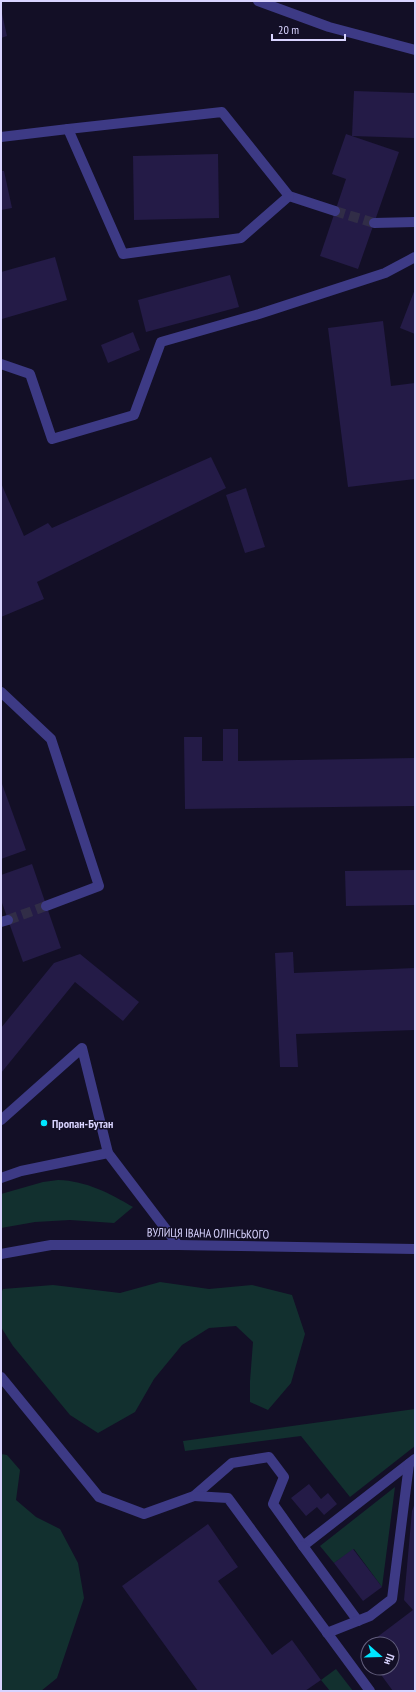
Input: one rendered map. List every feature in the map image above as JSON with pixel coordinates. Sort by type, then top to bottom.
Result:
[{"type":"street","points":[[258,1],[329,27],[415,50]]},
{"type":"street","points":[[1,136],[222,112],[289,196],[335,211]]},
{"type":"street","points":[[68,129],[123,254],[241,238],[289,196]]},
{"type":"street","points":[[374,223],[415,222]]},
{"type":"street","points":[[1,364],[30,374],[52,439],[134,415],[161,342],[259,314],[385,273],[415,257]]},
{"type":"street","points":[[1,692],[51,739],[99,886],[46,906]]},
{"type":"street","points":[[1,1120],[82,1048],[108,1153],[178,1245]]},
{"type":"street","points":[[1,1178],[21,1171],[108,1153]]},
{"type":"street","name":"ВУЛИЦЯ ІВАНА ОЛІНСЬКОГО","points":[[1,1254],[51,1245],[178,1245],[415,1249]]},
{"type":"street","points":[[1,1377],[99,1497],[144,1514],[194,1496],[232,1463],[269,1457],[284,1477],[273,1504],[358,1621]]},
{"type":"street","points":[[303,1546],[412,1462]]},
{"type":"street","points":[[327,1633],[370,1616],[392,1599],[412,1462]]},
{"type":"street","points":[[194,1496],[228,1498],[370,1691]]},
{"type":"green space","points":[[58,1180],[88,1185],[133,1207],[114,1223],[70,1220],[35,1222],[1,1228],[1,1194],[43,1182]]},
{"type":"green space","points":[[160,1282],[209,1289],[252,1285],[292,1295],[305,1334],[291,1383],[268,1410],[250,1402],[253,1342],[236,1326],[209,1328],[182,1345],[154,1379],[135,1412],[98,1433],[70,1415],[13,1346],[1,1327],[1,1293],[3,1289],[53,1285],[120,1293]]},
{"type":"green space","points":[[415,1409],[415,1446],[350,1497],[301,1436],[185,1451],[183,1441]]},
{"type":"green space","points":[[1,1454],[7,1455],[20,1470],[16,1500],[36,1517],[60,1529],[78,1563],[84,1598],[57,1678],[41,1691],[1,1691]]},
{"type":"green space","points":[[395,1487],[382,1587],[354,1549],[334,1563],[320,1546]]},
{"type":"green space","points":[[336,1669],[353,1691],[330,1691],[321,1680]]},
{"type":"building","points":[[1,9],[7,36],[1,38]]},
{"type":"building","points":[[354,91],[415,93],[415,138],[352,136]]},
{"type":"building","points":[[346,134],[399,152],[358,269],[320,256],[346,179],[332,174]]},
{"type":"building","points":[[218,154],[219,218],[134,220],[133,156]]},
{"type":"building","points":[[1,171],[4,171],[12,208],[1,210]]},
{"type":"building","points":[[55,257],[67,300],[2,319],[1,272]]},
{"type":"building","points":[[230,275],[239,307],[146,332],[138,300]]},
{"type":"building","points":[[415,289],[415,334],[400,328]]},
{"type":"building","points":[[383,321],[391,386],[415,383],[415,479],[348,487],[328,328]]},
{"type":"building","points":[[133,332],[140,350],[108,363],[101,345]]},
{"type":"building","points":[[211,457],[226,488],[37,582],[44,599],[1,617],[1,483],[24,536],[48,523],[52,528]]},
{"type":"building","points":[[246,488],[265,547],[245,553],[226,495]]},
{"type":"building","points":[[223,729],[238,729],[238,761],[415,758],[415,806],[185,809],[184,737],[202,737],[202,761],[223,761]]},
{"type":"building","points":[[1,781],[26,850],[1,859]]},
{"type":"building","points":[[32,864],[61,948],[23,962],[1,900],[1,875]]},
{"type":"building","points":[[415,870],[415,905],[346,906],[345,871]]},
{"type":"building","points":[[293,952],[294,973],[415,968],[415,1030],[296,1034],[298,1067],[280,1067],[275,953]]},
{"type":"building","points":[[80,954],[139,1002],[123,1021],[75,982],[1,1073],[1,1028],[54,963]]},
{"type":"building","points":[[309,1484],[321,1499],[328,1493],[337,1504],[324,1515],[317,1507],[306,1516],[291,1498]]},
{"type":"building","points":[[415,1503],[415,1690],[393,1691],[382,1676],[400,1676],[400,1636],[379,1636],[413,1610],[404,1600],[412,1511]]},
{"type":"building","points":[[208,1524],[238,1567],[218,1581],[272,1655],[292,1640],[321,1680],[305,1691],[198,1691],[122,1586]]},
{"type":"building","points":[[353,1549],[382,1587],[363,1601],[334,1563]]},
{"type":"tunnel","points":[[335,211],[374,223]]},
{"type":"tunnel","points":[[8,920],[46,906]]},
{"type":"place","name":"Пропан-Бутан","points":[[44,1123]]}]
